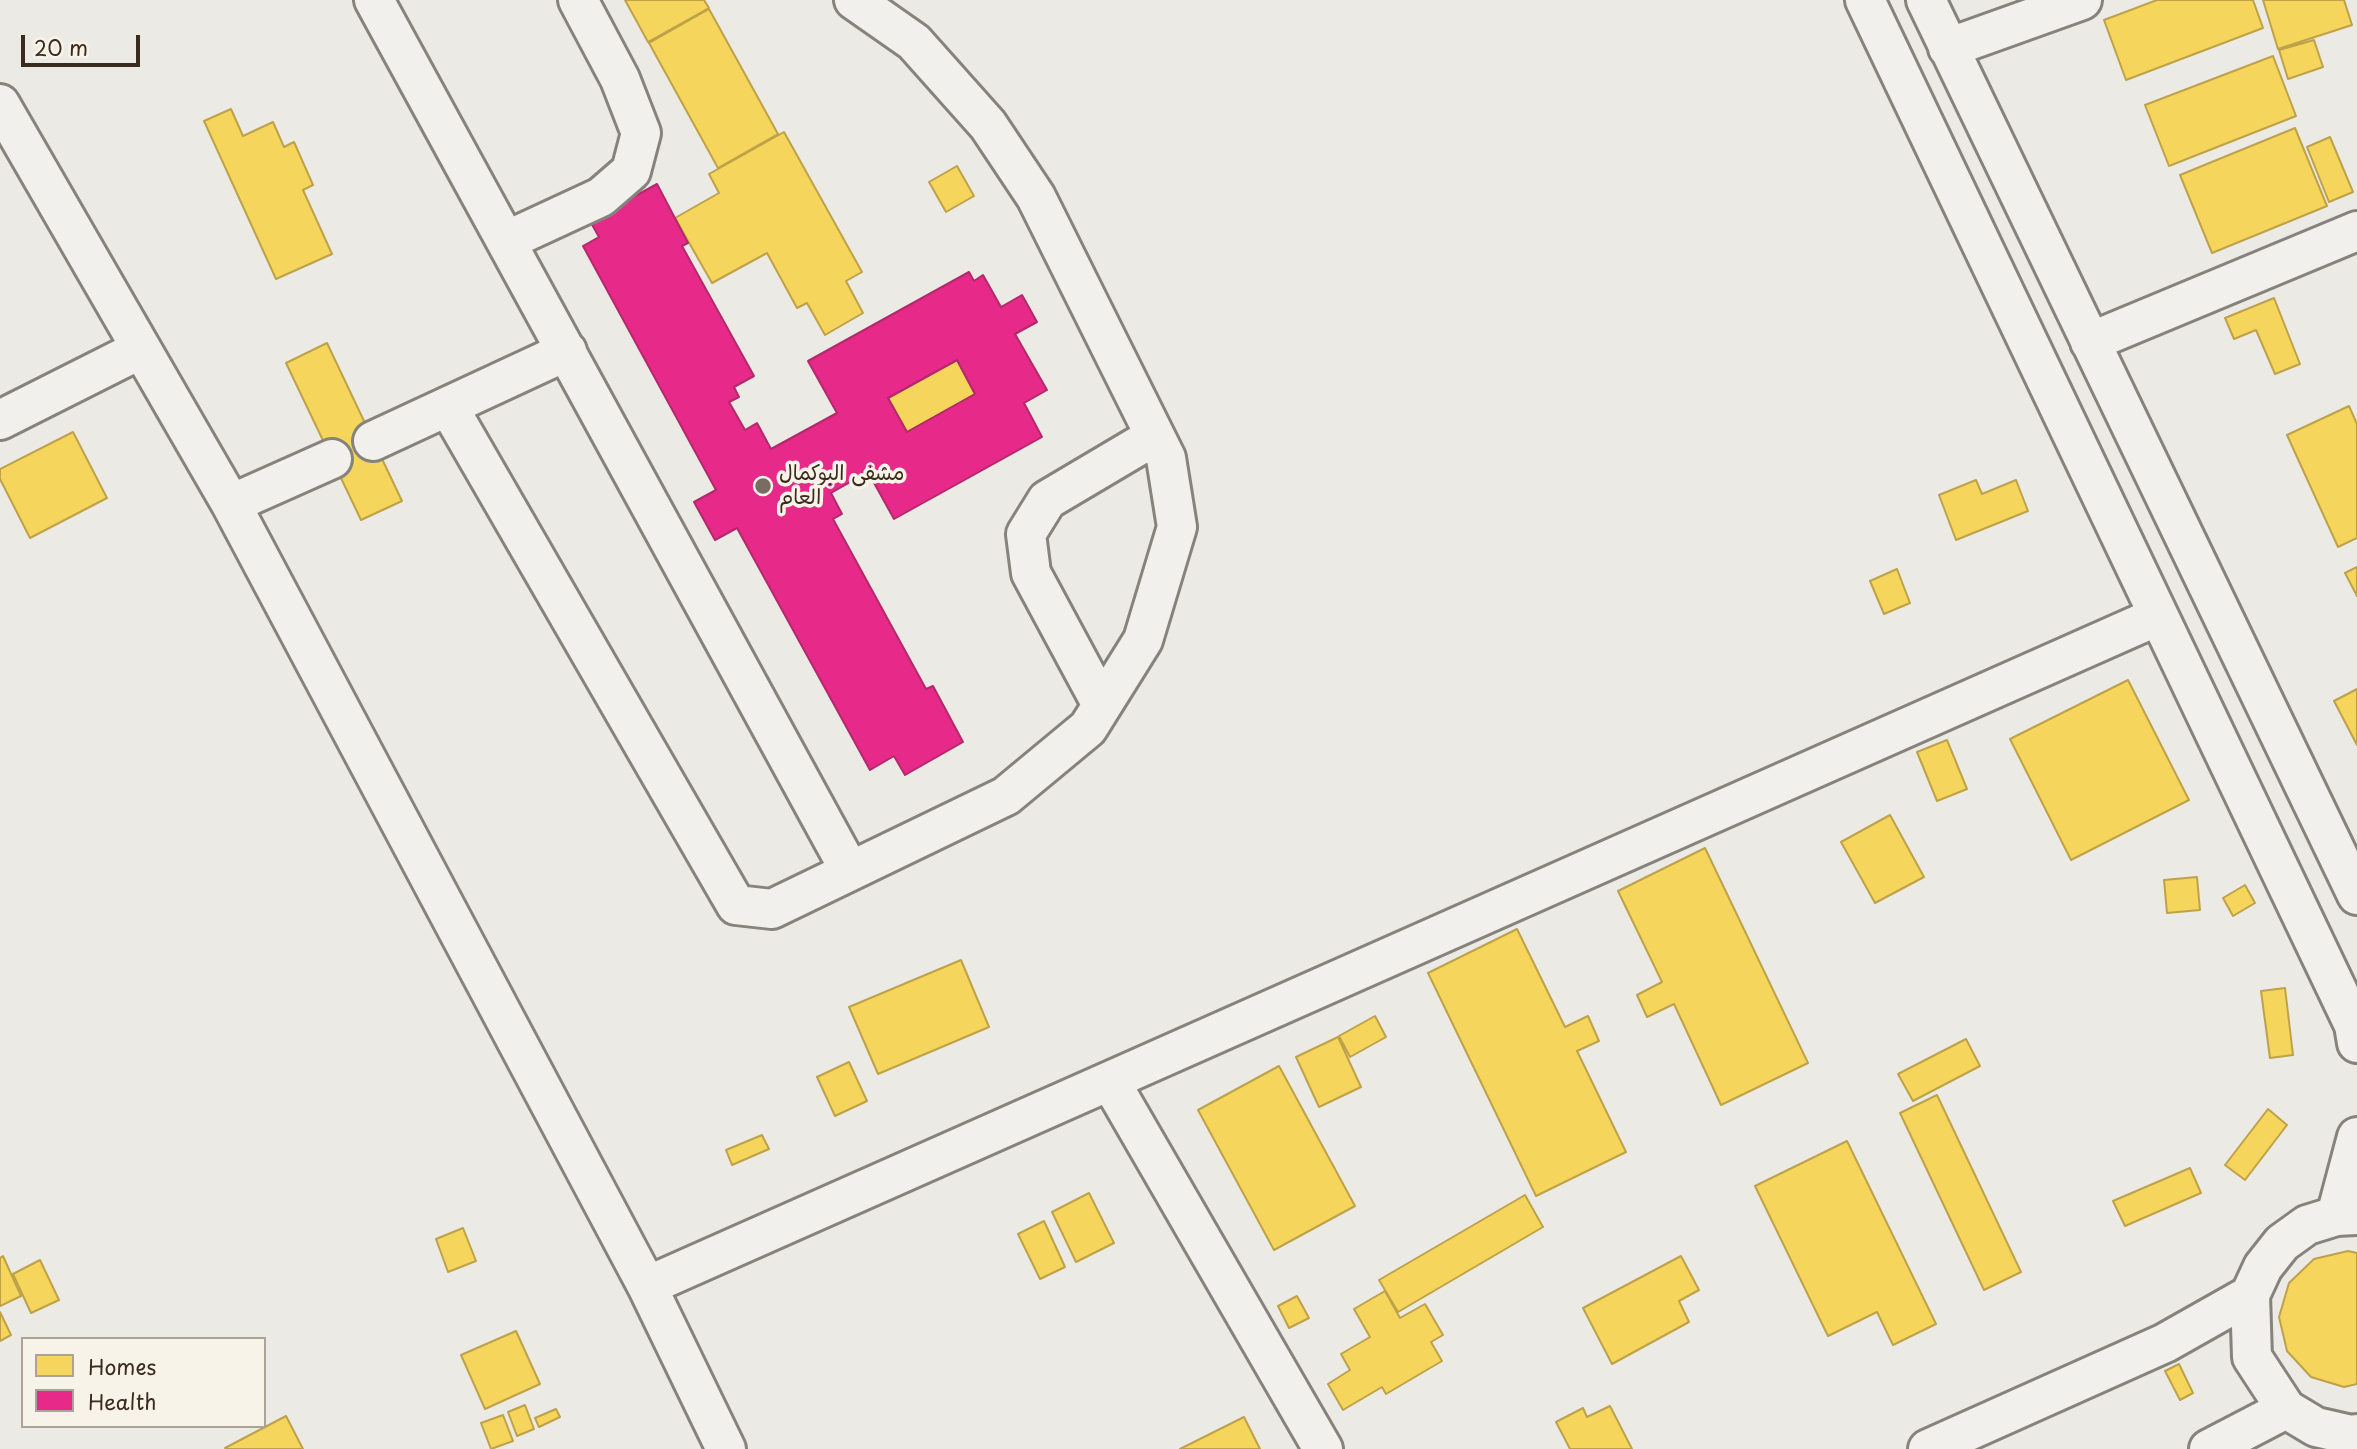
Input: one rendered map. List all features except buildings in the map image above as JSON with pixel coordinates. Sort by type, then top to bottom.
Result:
[{"type":"main road","points":[[374,0],[850,871]]},
{"type":"main road","points":[[506,241],[601,197],[631,171],[641,133],[620,79],[578,0]]},
{"type":"main road","points":[[449,408],[736,905],[772,909],[1006,796],[1088,728],[1143,640],[1177,527],[1166,458],[1036,197],[988,125],[914,42],[854,0]]},
{"type":"main road","points":[[1865,0],[2354,1025],[2357,1043]]},
{"type":"main road","points":[[1926,0],[2357,895]]},
{"type":"main road","points":[[1948,48],[2082,0]]},
{"type":"main road","points":[[0,104],[231,504],[648,1286],[726,1449]]},
{"type":"main road","points":[[2090,342],[2357,231]]},
{"type":"main road","points":[[0,420],[141,349]]},
{"type":"main road","points":[[373,441],[449,408],[566,351]]},
{"type":"main road","points":[[1102,705],[1031,573],[1026,534],[1047,500],[1155,436]]},
{"type":"main road","points":[[231,504],[332,459]]},
{"type":"main road","points":[[648,1286],[2158,616]]},
{"type":"main road","points":[[1110,1082],[1323,1449]]},
{"type":"main road","points":[[2357,1137],[2347,1215],[2307,1225],[2282,1243],[2263,1267],[2250,1295],[2252,1357],[2286,1409],[2316,1427],[2357,1434]]},
{"type":"main road","points":[[1928,1449],[2165,1343],[2250,1295]]},
{"type":"main road","points":[[2209,1449],[2286,1409]]},
{"type":"place","name":"مشفى البوكمال العام","points":[[763,486]]}]
